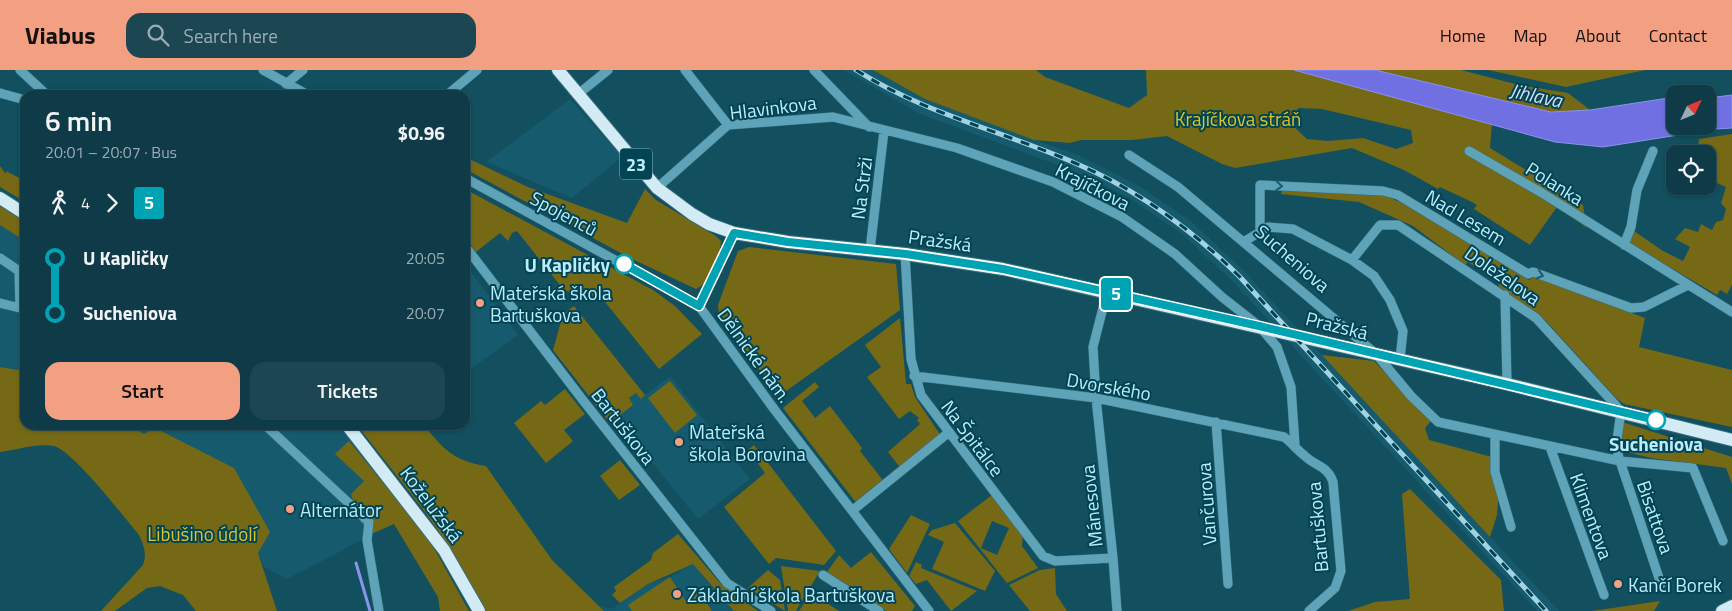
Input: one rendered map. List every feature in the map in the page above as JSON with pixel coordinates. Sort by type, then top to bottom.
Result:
[{"type":"main road","name":"Pražská","points":[[558,70],[577,95],[657,188],[709,224],[734,233],[788,242],[906,254],[1003,269],[1376,354]]},
{"type":"main road","points":[[0,198],[20,211]]},
{"type":"main road","name":"Sucheniova","points":[[1376,354],[1621,411],[1732,440]]},
{"type":"main road","name":"Koželužská","points":[[351,430],[444,550],[479,611]]},
{"type":"main road","points":[[1722,611],[1732,606]]},
{"type":"street","points":[[20,70],[42,90]]},
{"type":"street","points":[[263,70],[298,90]]},
{"type":"street","points":[[286,84],[303,70]]},
{"type":"street","points":[[453,90],[477,70]]},
{"type":"street","points":[[577,95],[608,70]]},
{"type":"street","points":[[684,70],[728,125]]},
{"type":"street","points":[[814,70],[869,126]]},
{"type":"street","points":[[0,93],[20,99]]},
{"type":"street","name":"Hlavinkova","points":[[657,188],[728,125],[833,117],[884,131]]},
{"type":"street","name":"Na Strži","points":[[870,250],[884,131]]},
{"type":"street","name":"Krajíčkova","points":[[884,131],[957,148],[1053,182],[1122,217],[1176,254],[1222,297],[1259,326],[1277,347],[1290,387],[1295,445]]},
{"type":"street","name":"Polanka","points":[[1468,151],[1525,183],[1732,312]]},
{"type":"street","points":[[1624,245],[1631,227],[1637,190],[1653,151]]},
{"type":"street","name":"Sucheniova","points":[[1129,155],[1178,187],[1245,241],[1376,354]]},
{"type":"street","name":"Spojenců","points":[[470,181],[699,306]]},
{"type":"street","name":"Nad Lesem","points":[[1260,232],[1260,185],[1383,191],[1398,194],[1528,274],[1533,272],[1631,308],[1644,307],[1688,285]]},
{"type":"street","name":"Doleželova","points":[[1352,260],[1380,226],[1398,225],[1505,295],[1536,318],[1621,411]]},
{"type":"street","points":[[1245,241],[1268,227],[1293,229],[1352,260],[1374,276],[1390,300],[1403,332],[1400,359]]},
{"type":"street","name":"Dělnické nám.","points":[[734,233],[699,306],[774,409],[929,611]]},
{"type":"street","name":"Bartuškova","points":[[470,253],[582,399],[728,583],[771,611]]},
{"type":"street","name":"Na Špitálce","points":[[906,254],[911,359],[914,376],[921,395],[1043,556],[1055,561],[1113,558]]},
{"type":"street","points":[[0,258],[19,271],[20,280]]},
{"type":"street","name":"Mánesova","points":[[1107,292],[1093,347],[1096,398],[1117,611]]},
{"type":"street","points":[[1505,295],[1507,384]]},
{"type":"street","points":[[0,303],[20,307]]},
{"type":"street","points":[[1376,354],[1411,396],[1438,422],[1620,461],[1693,468],[1723,541]]},
{"type":"street","name":"Dvorského","points":[[914,376],[1096,398],[1284,438],[1295,445]]},
{"type":"street","points":[[1609,459],[1621,411]]},
{"type":"street","name":"Bisattova","points":[[1621,411],[1616,447],[1661,584]]},
{"type":"street","name":"Vančurova","points":[[1216,422],[1228,584]]},
{"type":"street","points":[[270,430],[369,522],[367,540],[379,611]]},
{"type":"street","points":[[853,510],[948,433]]},
{"type":"street","points":[[1495,435],[1495,472],[1511,527]]},
{"type":"street","name":"Bartuškova","points":[[1295,445],[1306,458],[1318,463],[1330,473],[1333,482],[1341,571],[1335,588],[1309,611]]},
{"type":"street","name":"Klimentova","points":[[1550,447],[1604,595]]},
{"type":"street","points":[[823,575],[880,611]]},
{"type":"shaded area","points":[[844,70],[873,70],[925,99],[1077,155],[1139,186],[1192,222],[1244,271],[1559,611],[1537,611],[1233,282],[1182,234],[1131,199],[1104,185],[1071,170],[918,113]]},
{"type":"shaded area","points":[[1294,70],[1375,70],[1551,112],[1590,110],[1666,98],[1666,135],[1678,135],[1603,147],[1555,142]]},
{"type":"shaded area","points":[[1732,95],[1732,128],[1716,129],[1716,97]]},
{"type":"shaded area","points":[[570,99],[622,157],[572,198],[486,162]]},
{"type":"shaded area","points":[[0,225],[20,238],[20,370],[0,367]]},
{"type":"shaded area","name":"Mateřská škola Bartuškova","points":[[470,271],[518,335],[470,369]]},
{"type":"shaded area","name":"Mateřská škola Borovina","points":[[670,376],[750,479],[698,519],[616,418],[633,405],[628,399],[636,393],[641,398]]},
{"type":"shaded area","points":[[137,430],[351,430],[416,512],[287,579],[264,567],[258,553],[144,434]]},
{"type":"shaded area","name":"Základní škola Bartuškova","points":[[693,564],[734,611],[604,611],[600,606],[612,609],[648,584],[670,577]]},
{"type":"green space","name":"Krajíčkova stráň","points":[[873,70],[1036,70],[1045,77],[1129,108],[1147,95],[1146,70],[1294,70],[1492,123],[1490,148],[1583,205],[1587,228],[1557,207],[1530,245],[1474,209],[1477,205],[1472,202],[1440,187],[1438,189],[1404,170],[1352,148],[1235,168],[1222,164],[1167,136],[1132,140],[1081,140],[1070,143],[1034,140],[925,99]],"holes":[[[1298,108],[1322,109],[1411,130],[1413,143],[1396,149],[1363,138],[1328,141],[1307,139],[1293,126]]]},
{"type":"green space","points":[[1375,70],[1461,70],[1519,85],[1568,93],[1590,110],[1551,112]]},
{"type":"green space","points":[[1488,70],[1645,70],[1566,87]]},
{"type":"green space","points":[[1732,134],[1732,285],[1727,294],[1720,290],[1717,295],[1629,243],[1634,231],[1663,251],[1683,261],[1690,247],[1675,239],[1685,228],[1698,232],[1701,224],[1712,230],[1716,222],[1723,220],[1726,209],[1721,203],[1726,187],[1716,183],[1716,145],[1698,145],[1699,139]]},
{"type":"green space","points":[[470,159],[528,187],[627,223],[645,189],[656,200],[716,236],[721,241],[719,255],[711,275],[702,286],[696,289],[630,258],[470,172]]},
{"type":"green space","points":[[0,166],[6,174],[6,171],[20,178],[20,199],[0,187]]},
{"type":"green space","points":[[1282,190],[1383,195],[1403,203],[1529,280],[1534,277],[1645,318],[1639,347],[1732,370],[1732,427],[1624,404],[1616,398],[1545,320],[1498,286],[1501,283],[1468,262],[1465,265],[1413,226],[1359,202],[1281,194]]},
{"type":"green space","points":[[470,192],[653,290],[675,306],[702,334],[659,369],[597,292],[586,301],[578,292],[573,294],[563,289],[517,231],[512,233],[508,241],[500,233],[476,252],[470,244]]},
{"type":"green space","points":[[0,196],[20,208],[20,238],[0,225]]},
{"type":"green space","points":[[749,247],[896,264],[900,310],[779,396],[719,315],[718,305],[738,251]]},
{"type":"green space","points":[[574,306],[645,395],[641,399],[636,393],[629,398],[633,405],[610,423],[553,350],[563,314]]},
{"type":"green space","points":[[900,318],[906,384],[911,384],[915,397],[939,433],[939,438],[902,470],[888,452],[920,424],[917,420],[919,418],[910,411],[899,419],[867,377],[881,367],[865,345]]},
{"type":"green space","points":[[1322,355],[1374,361],[1431,421],[1425,428],[1429,440],[1492,457],[1500,478],[1497,515],[1490,537]]},
{"type":"green space","name":"Libušino údolí","points":[[0,367],[20,370],[20,430],[137,430],[144,434],[151,430],[159,430],[234,468],[270,532],[258,553],[277,611],[196,611],[183,595],[160,586],[147,588],[115,611],[101,611],[143,565],[145,553],[139,535],[73,459],[54,446],[41,445],[0,452]]},
{"type":"green space","points":[[670,381],[697,415],[675,433],[648,398]]},
{"type":"green space","points":[[815,382],[819,387],[802,401],[815,418],[830,406],[862,448],[860,451],[885,483],[858,502],[854,500],[783,408]]},
{"type":"green space","points":[[565,389],[585,414],[564,430],[573,441],[546,463],[514,423],[541,401],[545,405]]},
{"type":"green space","points":[[1622,422],[1732,457],[1732,484],[1726,468],[1651,458],[1615,449]]},
{"type":"green space","points":[[361,430],[428,430],[450,453],[465,461],[486,466],[552,560],[604,611],[486,611],[449,546]]},
{"type":"green space","points":[[349,441],[429,539],[469,611],[440,611],[438,597],[394,524],[371,534],[359,520],[351,494],[364,481],[335,454]]},
{"type":"green space","points":[[754,445],[836,551],[824,565],[776,558],[769,564],[724,507],[765,473],[748,450]]},
{"type":"green space","points":[[620,460],[640,485],[619,500],[600,476]]},
{"type":"green space","points":[[1410,489],[1501,580],[1504,611],[1348,611],[1375,602],[1410,599],[1402,494]]},
{"type":"green space","points":[[992,495],[1023,534],[1022,546],[1038,568],[1007,583],[958,521]],"holes":[[[992,521],[1009,528],[997,555],[981,548]]]},
{"type":"green space","points":[[911,515],[930,524],[907,573],[889,549]]},
{"type":"green space","points":[[955,523],[995,571],[985,591],[932,569],[944,542],[928,535],[932,530]]},
{"type":"green space","points":[[678,534],[721,584],[758,611],[734,611],[693,564],[648,584],[620,603],[612,595],[616,591],[614,587],[651,560],[653,553]]},
{"type":"green space","points":[[871,552],[915,606],[912,611],[886,611],[827,572],[839,555],[851,568]]},
{"type":"green space","points":[[916,562],[922,565],[921,568],[977,591],[951,611],[927,580],[916,584],[909,576]]},
{"type":"green space","points":[[781,566],[820,571],[796,611],[788,611]]},
{"type":"green space","points":[[1055,568],[1056,594],[1067,611],[1030,611],[1009,585],[1040,570]]},
{"type":"green space","points":[[768,570],[780,580],[785,611],[748,588]]},
{"type":"green space","points":[[670,577],[685,600],[699,591],[712,611],[632,611],[628,605]]},
{"type":"green space","points":[[811,593],[839,611],[799,611]]},
{"type":"green space","points":[[1660,601],[1654,611],[1592,611]]},
{"type":"waterway","points":[[356,563],[370,611]]},
{"type":"railway","points":[[856,70],[909,99],[1075,163],[1098,174],[1142,198],[1182,226],[1239,276],[1546,611]]},
{"type":"bus line","name":"5","points":[[624,264],[699,306],[734,233],[761,239],[953,260],[1003,269],[1240,322],[1656,420]]},
{"type":"place","name":"U Kapličky","points":[[624,264]]},
{"type":"place","name":"Mateřská škola Bartuškova","points":[[480,303]]},
{"type":"place","name":"Sucheniova","points":[[1656,420]]},
{"type":"place","name":"Mateřská škola Borovina","points":[[679,442]]},
{"type":"place","name":"Alternátor","points":[[290,509]]},
{"type":"place","name":"Kančí Borek","points":[[1618,584]]},
{"type":"place","name":"Základní škola Bartuškova","points":[[677,594]]},
{"type":"water label","name":"Jihlava","points":[[1536,95]]}]
